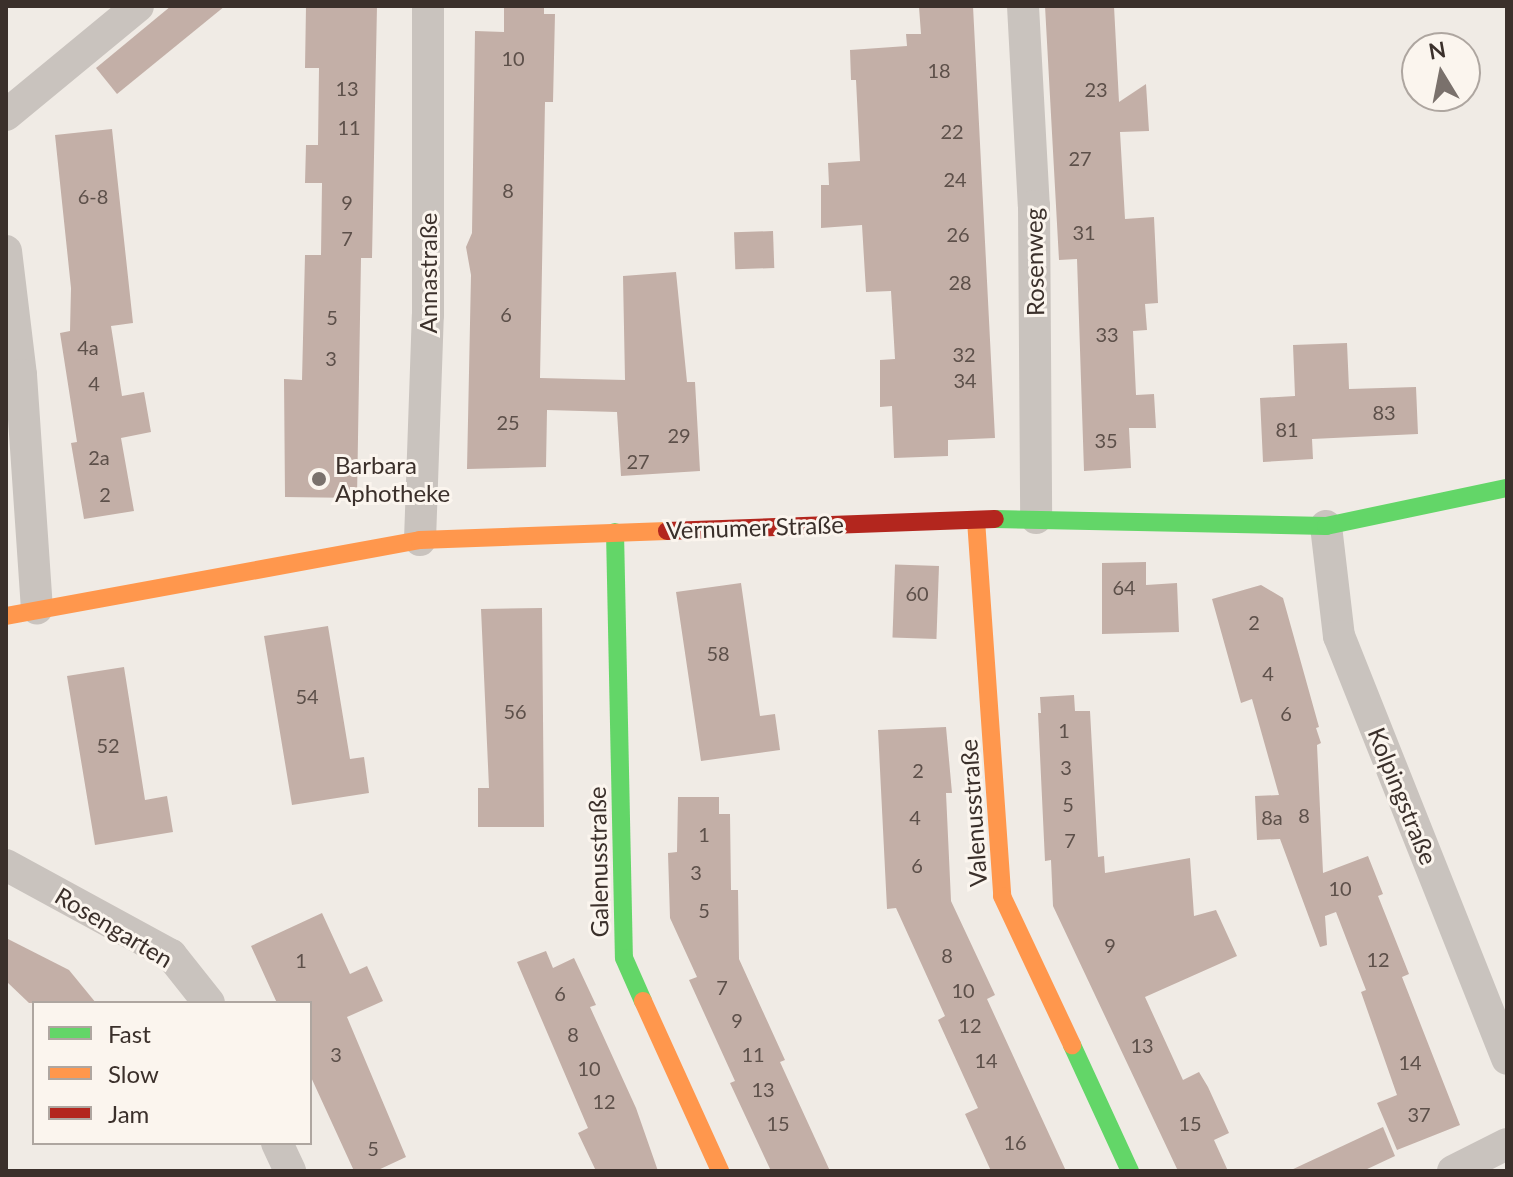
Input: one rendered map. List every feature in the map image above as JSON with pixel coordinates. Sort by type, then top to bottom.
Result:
[{"type":"street","points":[[6,115],[138,6]]},
{"type":"street","name":"Annastraße","points":[[420,540],[428,315],[428,6]]},
{"type":"street","name":"Rosenweg","points":[[1023,6],[1034,206],[1036,518]]},
{"type":"street","points":[[6,251],[21,375],[21,612]]},
{"type":"street","name":"Vernumer Straße","points":[[21,612],[420,540],[1036,518],[1326,526],[1507,488]]},
{"type":"street","name":"Valenusstraße","points":[[976,520],[1002,896],[1130,1171]]},
{"type":"street","name":"Kolpingstraße","points":[[1326,526],[1339,636],[1507,1059]]},
{"type":"street","name":"Galenusstraße","points":[[615,532],[624,958],[720,1171]]},
{"type":"street","name":"Rosengarten","points":[[6,865],[171,955],[207,1001]]},
{"type":"street","points":[[1453,1171],[1507,1144]]},
{"type":"street","points":[[278,1145],[290,1171]]},
{"type":"building","points":[[171,6],[225,6],[117,94],[96,68]]},
{"type":"building","points":[[306,6],[377,6],[372,258],[361,258],[357,498],[285,497],[284,379],[302,380],[305,255],[321,255],[322,183],[305,183],[306,145],[318,145],[319,68],[305,68]]},
{"type":"building","points":[[504,6],[544,6],[544,14],[555,14],[553,102],[545,102],[540,378],[625,380],[623,276],[676,272],[687,382],[695,382],[700,471],[621,476],[617,412],[547,410],[546,467],[467,469],[471,275],[466,247],[472,233],[475,31],[504,32]]},
{"type":"building","points":[[973,6],[995,438],[948,440],[948,456],[894,458],[892,406],[880,407],[880,360],[895,359],[891,291],[866,292],[862,225],[821,228],[821,185],[829,185],[828,163],[860,161],[856,80],[851,80],[850,50],[907,46],[906,34],[921,34],[919,7]]},
{"type":"building","points":[[1045,6],[1114,6],[1119,102],[1146,84],[1149,131],[1120,132],[1125,219],[1154,217],[1158,303],[1145,304],[1147,330],[1133,331],[1136,395],[1154,394],[1156,428],[1129,428],[1131,468],[1084,471],[1077,259],[1059,260]]},
{"type":"building","points":[[112,129],[133,323],[111,326],[122,396],[144,392],[151,432],[121,438],[134,511],[84,519],[71,443],[77,442],[60,333],[70,331],[71,288],[55,135]]},
{"type":"building","points":[[773,231],[774,268],[735,269],[734,232]]},
{"type":"building","points":[[1347,343],[1349,389],[1416,387],[1418,434],[1312,439],[1313,459],[1263,462],[1260,398],[1295,396],[1293,345]]},
{"type":"building","points":[[1146,562],[1146,585],[1177,583],[1179,632],[1102,634],[1102,563]]},
{"type":"building","points":[[895,564],[939,566],[936,639],[892,637]]},
{"type":"building","points":[[741,583],[760,716],[775,714],[780,750],[701,761],[676,592]]},
{"type":"building","points":[[1261,585],[1283,598],[1319,727],[1316,728],[1321,743],[1317,745],[1323,873],[1368,856],[1383,894],[1378,896],[1409,974],[1402,977],[1460,1125],[1397,1150],[1377,1103],[1397,1095],[1361,992],[1366,990],[1336,912],[1325,916],[1327,945],[1320,947],[1280,839],[1257,840],[1255,796],[1279,795],[1252,699],[1241,703],[1212,599]]},
{"type":"building","points":[[542,608],[544,827],[478,827],[478,788],[489,788],[481,609]]},
{"type":"building","points":[[328,626],[350,759],[364,757],[369,793],[292,805],[264,636]]},
{"type":"building","points":[[124,667],[145,800],[167,796],[173,832],[95,845],[67,676]]},
{"type":"building","points":[[1074,695],[1075,711],[1090,711],[1098,857],[1104,856],[1105,873],[1190,858],[1194,916],[1216,910],[1237,956],[1145,997],[1183,1080],[1199,1072],[1208,1087],[1229,1133],[1214,1140],[1228,1171],[1178,1171],[1053,906],[1051,860],[1045,861],[1038,713],[1041,713],[1040,697]]},
{"type":"building","points":[[946,727],[952,793],[946,793],[951,901],[995,995],[987,999],[1066,1171],[991,1171],[965,1114],[978,1108],[938,1020],[945,1016],[896,908],[887,909],[878,730]]},
{"type":"building","points":[[678,797],[719,797],[719,814],[730,814],[731,890],[738,890],[739,959],[785,1060],[780,1062],[830,1171],[771,1171],[730,1083],[735,1081],[689,980],[697,977],[670,918],[668,853],[677,852]]},
{"type":"building","points":[[322,913],[350,974],[367,966],[383,1001],[347,1017],[406,1157],[376,1171],[354,1171],[312,1079],[312,1001],[276,1001],[251,946]]},
{"type":"building","points":[[6,938],[69,970],[94,1001],[29,1003],[6,981]]},
{"type":"building","points":[[546,951],[553,968],[574,958],[596,1005],[590,1007],[636,1108],[658,1171],[596,1171],[578,1133],[588,1128],[517,962]]},
{"type":"building","points":[[1383,1127],[1395,1156],[1363,1171],[1289,1171]]},
{"type":"traffic: fast","points":[[995,519],[1326,526],[1507,488]]},
{"type":"traffic: fast","points":[[615,532],[624,958],[643,1001]]},
{"type":"traffic: fast","points":[[1072,1045],[1130,1171]]},
{"type":"traffic: slow","points":[[976,520],[1002,896],[1072,1045]]},
{"type":"traffic: slow","points":[[6,616],[420,540],[667,531]]},
{"type":"traffic: slow","points":[[643,1001],[720,1171]]},
{"type":"traffic: jam","points":[[667,531],[995,519]]},
{"type":"place","name":"Barbara Aphotheke","points":[[319,479]]}]
